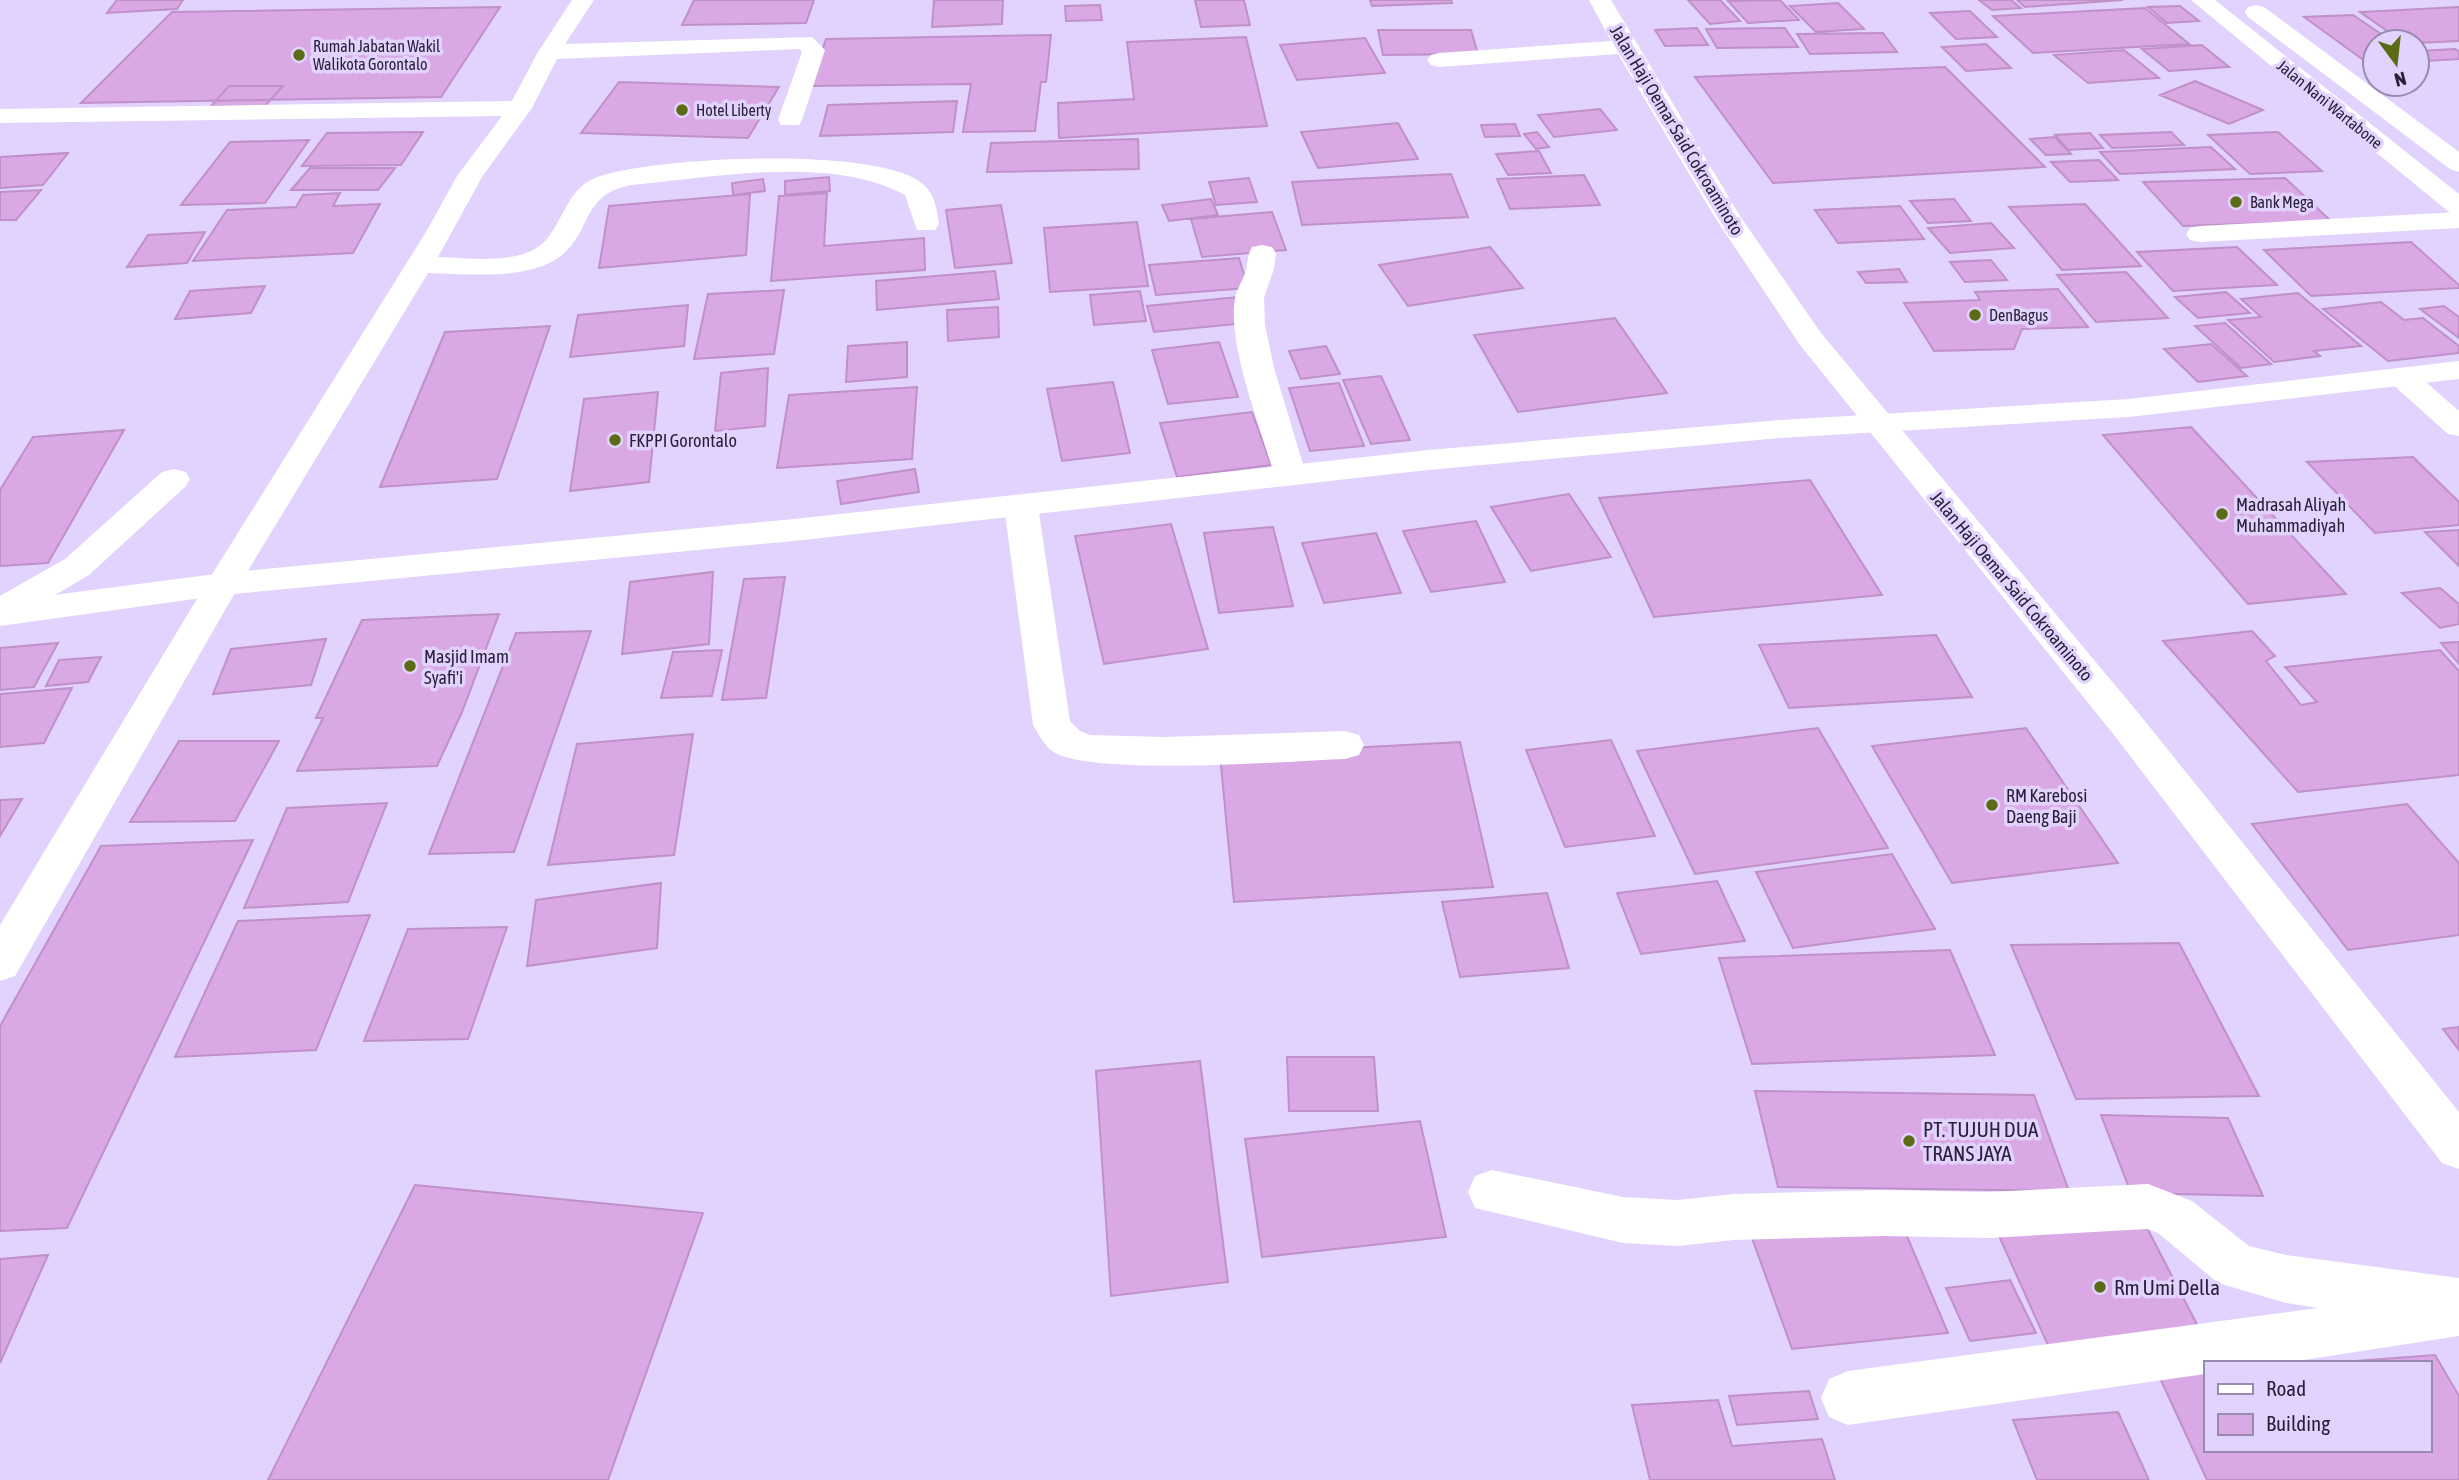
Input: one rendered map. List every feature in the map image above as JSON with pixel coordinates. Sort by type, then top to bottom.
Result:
[{"type":"main road","points":[[0,963],[223,584],[419,265],[470,176],[520,108],[549,52],[583,0]]},
{"type":"main road","name":"Jalan Haji Oemar Said Cokroaminoto","points":[[1600,0],[1625,47],[1727,216],[1810,339],[2136,735],[2459,1148]]},
{"type":"main road","name":"Jalan Nani Wartabone","points":[[2202,0],[2459,207]]},
{"type":"main road","name":"Jalan Nani Wartabone","points":[[2240,0],[2459,164]]},
{"type":"main road","points":[[549,52],[804,42],[814,50],[812,62],[790,120]]},
{"type":"main road","points":[[1439,60],[1625,47]]},
{"type":"main road","points":[[0,116],[520,108]]},
{"type":"main road","points":[[419,265],[488,265],[533,258],[548,252],[559,241],[583,195],[602,184],[631,177],[825,166],[868,168],[893,176],[915,189],[922,202],[926,223]]},
{"type":"main road","points":[[2200,234],[2459,220]]},
{"type":"main road","points":[[1262,253],[1261,274],[1249,299],[1249,316],[1258,363],[1290,474]]},
{"type":"main road","points":[[0,613],[223,584],[1021,506],[1290,474],[1662,439],[2129,408],[2459,370]]},
{"type":"main road","points":[[2402,377],[2459,427]]},
{"type":"main road","points":[[0,613],[77,567],[174,479]]},
{"type":"main road","points":[[1021,506],[1052,725],[1066,741],[1087,749],[1163,751],[1345,745]]},
{"type":"main road","points":[[1492,1192],[1623,1220],[1677,1223],[1734,1217],[1882,1213],[1989,1215],[2148,1206],[2175,1217],[2236,1266],[2286,1279],[2459,1303]]},
{"type":"main road","points":[[1848,1398],[2459,1313]]},
{"type":"building","points":[[117,0],[183,0],[177,9],[107,13]]},
{"type":"building","points":[[694,0],[814,0],[806,23],[682,25]]},
{"type":"building","points":[[934,0],[1003,0],[1002,24],[932,27]]},
{"type":"building","points":[[1195,0],[1244,0],[1250,25],[1201,27]]},
{"type":"building","points":[[1370,0],[1451,0],[1452,3],[1372,6]]},
{"type":"building","points":[[1688,0],[1720,0],[1740,21],[1710,24]]},
{"type":"building","points":[[1780,0],[1799,20],[1748,23],[1728,1]]},
{"type":"building","points":[[1979,0],[2011,0],[2021,8],[1992,10]]},
{"type":"building","points":[[2017,0],[2123,0],[2025,7]]},
{"type":"building","points":[[1838,3],[1864,29],[1816,32],[1790,6]]},
{"type":"building","points":[[1100,5],[1102,20],[1066,21],[1065,6]]},
{"type":"building","points":[[2180,6],[2199,21],[2167,23],[2148,7]]},
{"type":"building","name":"Rumah Jabatan Wakil Walikota Gorontalo","points":[[500,7],[441,97],[81,103],[172,12]]},
{"type":"building","points":[[2459,7],[2459,41],[2431,42],[2431,28],[2383,28],[2360,12]]},
{"type":"building","points":[[2145,8],[2189,44],[2033,53],[1993,16]]},
{"type":"building","points":[[1970,11],[1997,37],[1956,39],[1930,13]]},
{"type":"building","points":[[2353,15],[2372,28],[2361,28],[2361,58],[2304,17]]},
{"type":"building","points":[[1697,28],[1708,45],[1665,46],[1655,30]]},
{"type":"building","points":[[1785,28],[1798,47],[1717,48],[1706,29]]},
{"type":"building","points":[[1378,30],[1471,30],[1478,54],[1383,55]]},
{"type":"building","points":[[1883,33],[1897,52],[1810,54],[1797,34]]},
{"type":"building","points":[[1051,35],[1046,82],[1041,82],[1035,131],[963,132],[971,84],[810,86],[826,39]]},
{"type":"building","points":[[1246,37],[1267,126],[1059,138],[1058,103],[1134,99],[1127,42]]},
{"type":"building","points":[[1365,38],[1385,73],[1297,80],[1280,45]]},
{"type":"building","points":[[1986,44],[2011,68],[1966,71],[1942,47]]},
{"type":"building","points":[[2202,45],[2229,67],[2169,71],[2142,49]]},
{"type":"building","points":[[2455,49],[2459,51],[2459,59],[2431,61],[2431,50]]},
{"type":"building","points":[[2124,50],[2159,78],[2088,83],[2054,55]]},
{"type":"building","points":[[1945,67],[2045,167],[1773,183],[1695,77]]},
{"type":"building","points":[[2195,81],[2263,110],[2229,124],[2160,95]]},
{"type":"building","name":"Hotel Liberty","points":[[619,82],[779,87],[748,138],[581,133]]},
{"type":"building","points":[[229,86],[283,86],[265,106],[211,106]]},
{"type":"building","points":[[957,101],[953,132],[820,136],[828,105]]},
{"type":"building","points":[[1600,109],[1617,130],[1554,137],[1538,115]]},
{"type":"building","points":[[1398,123],[1418,159],[1318,168],[1301,132]]},
{"type":"building","points":[[1515,124],[1520,136],[1485,137],[1481,125]]},
{"type":"building","points":[[423,132],[401,165],[302,166],[327,133]]},
{"type":"building","points":[[1537,132],[1549,147],[1536,149],[1524,134]]},
{"type":"building","points":[[2171,132],[2184,145],[2112,148],[2100,135]]},
{"type":"building","points":[[2278,132],[2322,171],[2250,174],[2208,135]]},
{"type":"building","points":[[2090,133],[2103,148],[2068,150],[2055,135]]},
{"type":"building","points":[[2055,137],[2071,154],[2046,155],[2030,139]]},
{"type":"building","points":[[1138,139],[1139,169],[987,172],[991,143]]},
{"type":"building","points":[[309,140],[265,203],[181,205],[230,142]]},
{"type":"building","points":[[2211,147],[2235,169],[2120,174],[2100,152]]},
{"type":"building","points":[[1539,151],[1551,173],[1508,175],[1496,154]]},
{"type":"building","points":[[68,153],[43,185],[0,188],[0,157]]},
{"type":"building","points":[[2099,160],[2118,180],[2070,182],[2051,162]]},
{"type":"building","points":[[310,168],[395,168],[378,190],[291,190]]},
{"type":"building","points":[[1451,174],[1468,217],[1302,225],[1292,182]]},
{"type":"building","points":[[1584,175],[1600,205],[1510,209],[1497,179]]},
{"type":"building","points":[[829,177],[830,191],[785,195],[785,181]]},
{"type":"building","points":[[1249,178],[1257,202],[1216,205],[1209,182]]},
{"type":"building","name":"Bank Mega","points":[[2285,178],[2331,221],[2183,226],[2143,182]]},
{"type":"building","points":[[763,179],[765,191],[733,195],[732,183]]},
{"type":"building","points":[[41,190],[16,220],[0,220],[0,192]]},
{"type":"building","points":[[340,193],[333,206],[380,204],[353,253],[193,261],[227,210],[296,207],[303,195]]},
{"type":"building","points":[[827,193],[824,246],[924,238],[925,270],[771,281],[779,196]]},
{"type":"building","points":[[750,194],[746,255],[599,268],[609,206]]},
{"type":"building","points":[[1211,199],[1218,215],[1169,221],[1162,205]]},
{"type":"building","points":[[1954,199],[1971,221],[1928,223],[1910,201]]},
{"type":"building","points":[[2085,204],[2141,266],[2062,270],[2009,207]]},
{"type":"building","points":[[1001,205],[1012,263],[955,268],[946,210]]},
{"type":"building","points":[[1900,206],[1924,239],[1838,243],[1815,210]]},
{"type":"building","points":[[1272,212],[1286,250],[1202,257],[1191,219]]},
{"type":"building","points":[[1137,222],[1148,286],[1050,292],[1044,228]]},
{"type":"building","points":[[1991,223],[2014,248],[1950,253],[1928,228]]},
{"type":"building","points":[[205,232],[187,263],[127,267],[148,235]]},
{"type":"building","points":[[2411,242],[2459,285],[2459,288],[2311,296],[2264,250]]},
{"type":"building","points":[[1490,247],[1523,288],[1408,306],[1379,265]]},
{"type":"building","points":[[2237,247],[2277,285],[2173,291],[2137,252]]},
{"type":"building","points":[[1239,258],[1248,288],[1156,295],[1149,265]]},
{"type":"building","points":[[1991,260],[2007,280],[1965,282],[1950,262]]},
{"type":"building","points":[[1899,269],[1907,282],[1866,283],[1858,272]]},
{"type":"building","points":[[995,271],[999,299],[877,310],[876,281]]},
{"type":"building","points":[[2126,272],[2168,318],[2096,322],[2057,275]]},
{"type":"building","points":[[265,286],[251,313],[175,319],[190,291]]},
{"type":"building","points":[[2058,289],[2088,327],[2022,329],[2014,349],[1934,351],[1904,303],[1980,300],[1975,292]]},
{"type":"building","points":[[784,290],[774,354],[694,359],[708,294]]},
{"type":"building","points":[[1140,291],[1146,321],[1094,325],[1090,295]]},
{"type":"building","points":[[2226,292],[2250,313],[2198,318],[2175,297]]},
{"type":"building","points":[[2298,293],[2361,346],[2314,351],[2320,356],[2274,362],[2228,320],[2261,317],[2241,299]]},
{"type":"building","points":[[1238,297],[1247,323],[1154,332],[1147,306]]},
{"type":"building","points":[[2381,302],[2404,320],[2423,318],[2459,346],[2459,353],[2388,361],[2323,309]]},
{"type":"building","points":[[688,305],[684,346],[570,357],[578,315]]},
{"type":"building","points":[[2444,306],[2459,317],[2459,338],[2420,309]]},
{"type":"building","points":[[998,307],[999,337],[948,341],[947,310]]},
{"type":"building","points":[[1615,318],[1667,393],[1518,412],[1474,335]]},
{"type":"building","points":[[2225,323],[2271,364],[2241,368],[2195,326]]},
{"type":"building","points":[[550,326],[497,479],[380,487],[445,332]]},
{"type":"building","points":[[907,342],[907,377],[846,382],[848,346]]},
{"type":"building","points":[[1219,342],[1238,397],[1168,404],[1152,350]]},
{"type":"building","points":[[2211,344],[2247,376],[2198,382],[2164,349]]},
{"type":"building","points":[[1326,346],[1340,374],[1301,379],[1289,351]]},
{"type":"building","points":[[768,368],[765,426],[715,431],[721,373]]},
{"type":"building","points":[[1381,376],[1410,440],[1371,444],[1343,380]]},
{"type":"building","points":[[1113,382],[1130,453],[1062,461],[1047,389]]},
{"type":"building","points":[[1339,383],[1364,446],[1310,451],[1289,388]]},
{"type":"building","points":[[917,387],[912,459],[777,468],[789,395]]},
{"type":"building","name":"FKPPI Gorontalo","points":[[658,392],[649,482],[570,491],[584,399]]},
{"type":"building","points":[[1252,412],[1271,465],[1177,477],[1160,423]]},
{"type":"building","name":"Madrasah Aliyah Muhammadiyah","points":[[2191,427],[2346,594],[2248,604],[2103,435]]},
{"type":"building","points":[[124,430],[48,563],[0,566],[0,490],[33,437]]},
{"type":"building","points":[[2413,457],[2459,502],[2459,525],[2375,533],[2307,462]]},
{"type":"building","points":[[915,469],[919,492],[841,504],[837,481]]},
{"type":"building","points":[[1810,480],[1882,595],[1654,617],[1599,498]]},
{"type":"building","points":[[1569,494],[1611,557],[1531,571],[1491,507]]},
{"type":"building","points":[[1476,521],[1505,582],[1431,592],[1403,531]]},
{"type":"building","points":[[1171,524],[1208,649],[1104,664],[1075,536]]},
{"type":"building","points":[[1273,527],[1293,606],[1219,613],[1204,533]]},
{"type":"building","points":[[2459,530],[2459,566],[2425,532]]},
{"type":"building","points":[[1376,533],[1401,593],[1324,603],[1302,543]]},
{"type":"building","points":[[713,572],[709,644],[622,654],[630,582]]},
{"type":"building","points":[[785,577],[766,698],[722,700],[744,579]]},
{"type":"building","points":[[2440,588],[2459,604],[2459,624],[2440,628],[2402,593]]},
{"type":"building","name":"Masjid Imam Syafi'i","points":[[499,614],[462,712],[437,766],[297,771],[323,718],[316,718],[362,620]]},
{"type":"building","points":[[591,631],[514,852],[429,854],[516,633]]},
{"type":"building","points":[[2252,631],[2275,656],[2266,661],[2301,705],[2317,702],[2285,667],[2440,650],[2459,671],[2459,775],[2298,792],[2163,641]]},
{"type":"building","points":[[1936,635],[1972,697],[1789,708],[1759,645]]},
{"type":"building","points":[[326,639],[311,685],[213,694],[231,649]]},
{"type":"building","points":[[2459,642],[2459,664],[2441,643]]},
{"type":"building","points":[[58,643],[34,687],[0,690],[0,648]]},
{"type":"building","points":[[722,650],[712,696],[661,698],[673,652]]},
{"type":"building","points":[[101,657],[88,682],[46,686],[59,660]]},
{"type":"building","points":[[72,688],[44,743],[0,747],[0,694]]},
{"type":"building","points":[[1818,728],[1888,848],[1695,874],[1637,751]]},
{"type":"building","name":"RM Karebosi Daeng Baji","points":[[2026,728],[2118,863],[1952,883],[1872,746]]},
{"type":"building","points":[[693,734],[674,855],[548,865],[577,744]]},
{"type":"building","points":[[1611,740],[1655,836],[1565,847],[1526,750]]},
{"type":"building","points":[[179,741],[279,741],[235,821],[130,822]]},
{"type":"building","points":[[1460,742],[1493,887],[1234,902],[1220,755]]},
{"type":"building","points":[[22,799],[0,836],[0,800]]},
{"type":"building","points":[[387,803],[348,902],[244,908],[287,808]]},
{"type":"building","points":[[2407,804],[2459,863],[2459,935],[2348,950],[2252,824]]},
{"type":"building","points":[[253,840],[67,1228],[0,1231],[0,1026],[101,846]]},
{"type":"building","points":[[1892,854],[1935,929],[1793,948],[1756,872]]},
{"type":"building","points":[[1717,881],[1745,941],[1641,954],[1617,893]]},
{"type":"building","points":[[661,883],[657,948],[527,966],[536,900]]},
{"type":"building","points":[[1547,893],[1569,968],[1460,977],[1442,902]]},
{"type":"building","points":[[370,915],[316,1050],[175,1057],[238,921]]},
{"type":"building","points":[[507,927],[468,1039],[364,1041],[408,929]]},
{"type":"building","points":[[2179,943],[2259,1096],[2076,1099],[2011,945]]},
{"type":"building","points":[[1950,950],[1995,1055],[1752,1064],[1719,958]]},
{"type":"building","points":[[2459,1027],[2459,1050],[2443,1029]]},
{"type":"building","points":[[1287,1057],[1374,1057],[1378,1111],[1289,1111]]},
{"type":"building","points":[[1200,1061],[1228,1282],[1111,1296],[1096,1071]]},
{"type":"building","name":"PT. TUJUH DUA TRANS JAYA","points":[[1755,1091],[2034,1095],[2069,1191],[1778,1187]]},
{"type":"building","points":[[2101,1115],[2228,1118],[2263,1196],[2131,1193]]},
{"type":"building","points":[[1420,1121],[1446,1237],[1262,1257],[1245,1139]]},
{"type":"building","points":[[415,1185],[703,1213],[608,1480],[268,1480]]},
{"type":"building","points":[[1901,1222],[1948,1333],[1792,1349],[1752,1238]]},
{"type":"building","name":"Rm Umi Della","points":[[2145,1224],[2204,1338],[2051,1352],[1999,1236]]},
{"type":"building","points":[[48,1255],[0,1363],[0,1259]]},
{"type":"building","points":[[2010,1280],[2036,1333],[1970,1341],[1946,1288]]},
{"type":"building","points":[[2435,1355],[2459,1396],[2459,1480],[2207,1480],[2159,1376],[2204,1372],[2204,1452],[2431,1452],[2431,1361],[2355,1361]]},
{"type":"building","points":[[1809,1391],[1818,1419],[1737,1425],[1729,1396]]},
{"type":"building","points":[[1718,1400],[1732,1446],[1822,1439],[1835,1480],[1650,1480],[1632,1405]]},
{"type":"building","points":[[2118,1412],[2149,1480],[2037,1480],[2013,1420]]},
{"type":"place","name":"Rumah Jabatan Wakil Walikota Gorontalo","points":[[299,55]]},
{"type":"place","name":"Hotel Liberty","points":[[682,110]]},
{"type":"place","name":"Bank Mega","points":[[2236,202]]},
{"type":"place","name":"DenBagus","points":[[1975,315]]},
{"type":"place","name":"FKPPI Gorontalo","points":[[615,440]]},
{"type":"place","name":"Madrasah Aliyah Muhammadiyah","points":[[2222,514]]},
{"type":"place","name":"Masjid Imam Syafi'i","points":[[410,666]]},
{"type":"place","name":"RM Karebosi Daeng Baji","points":[[1992,805]]},
{"type":"place","name":"PT. TUJUH DUA TRANS JAYA","points":[[1909,1141]]},
{"type":"place","name":"Rm Umi Della","points":[[2100,1287]]}]
